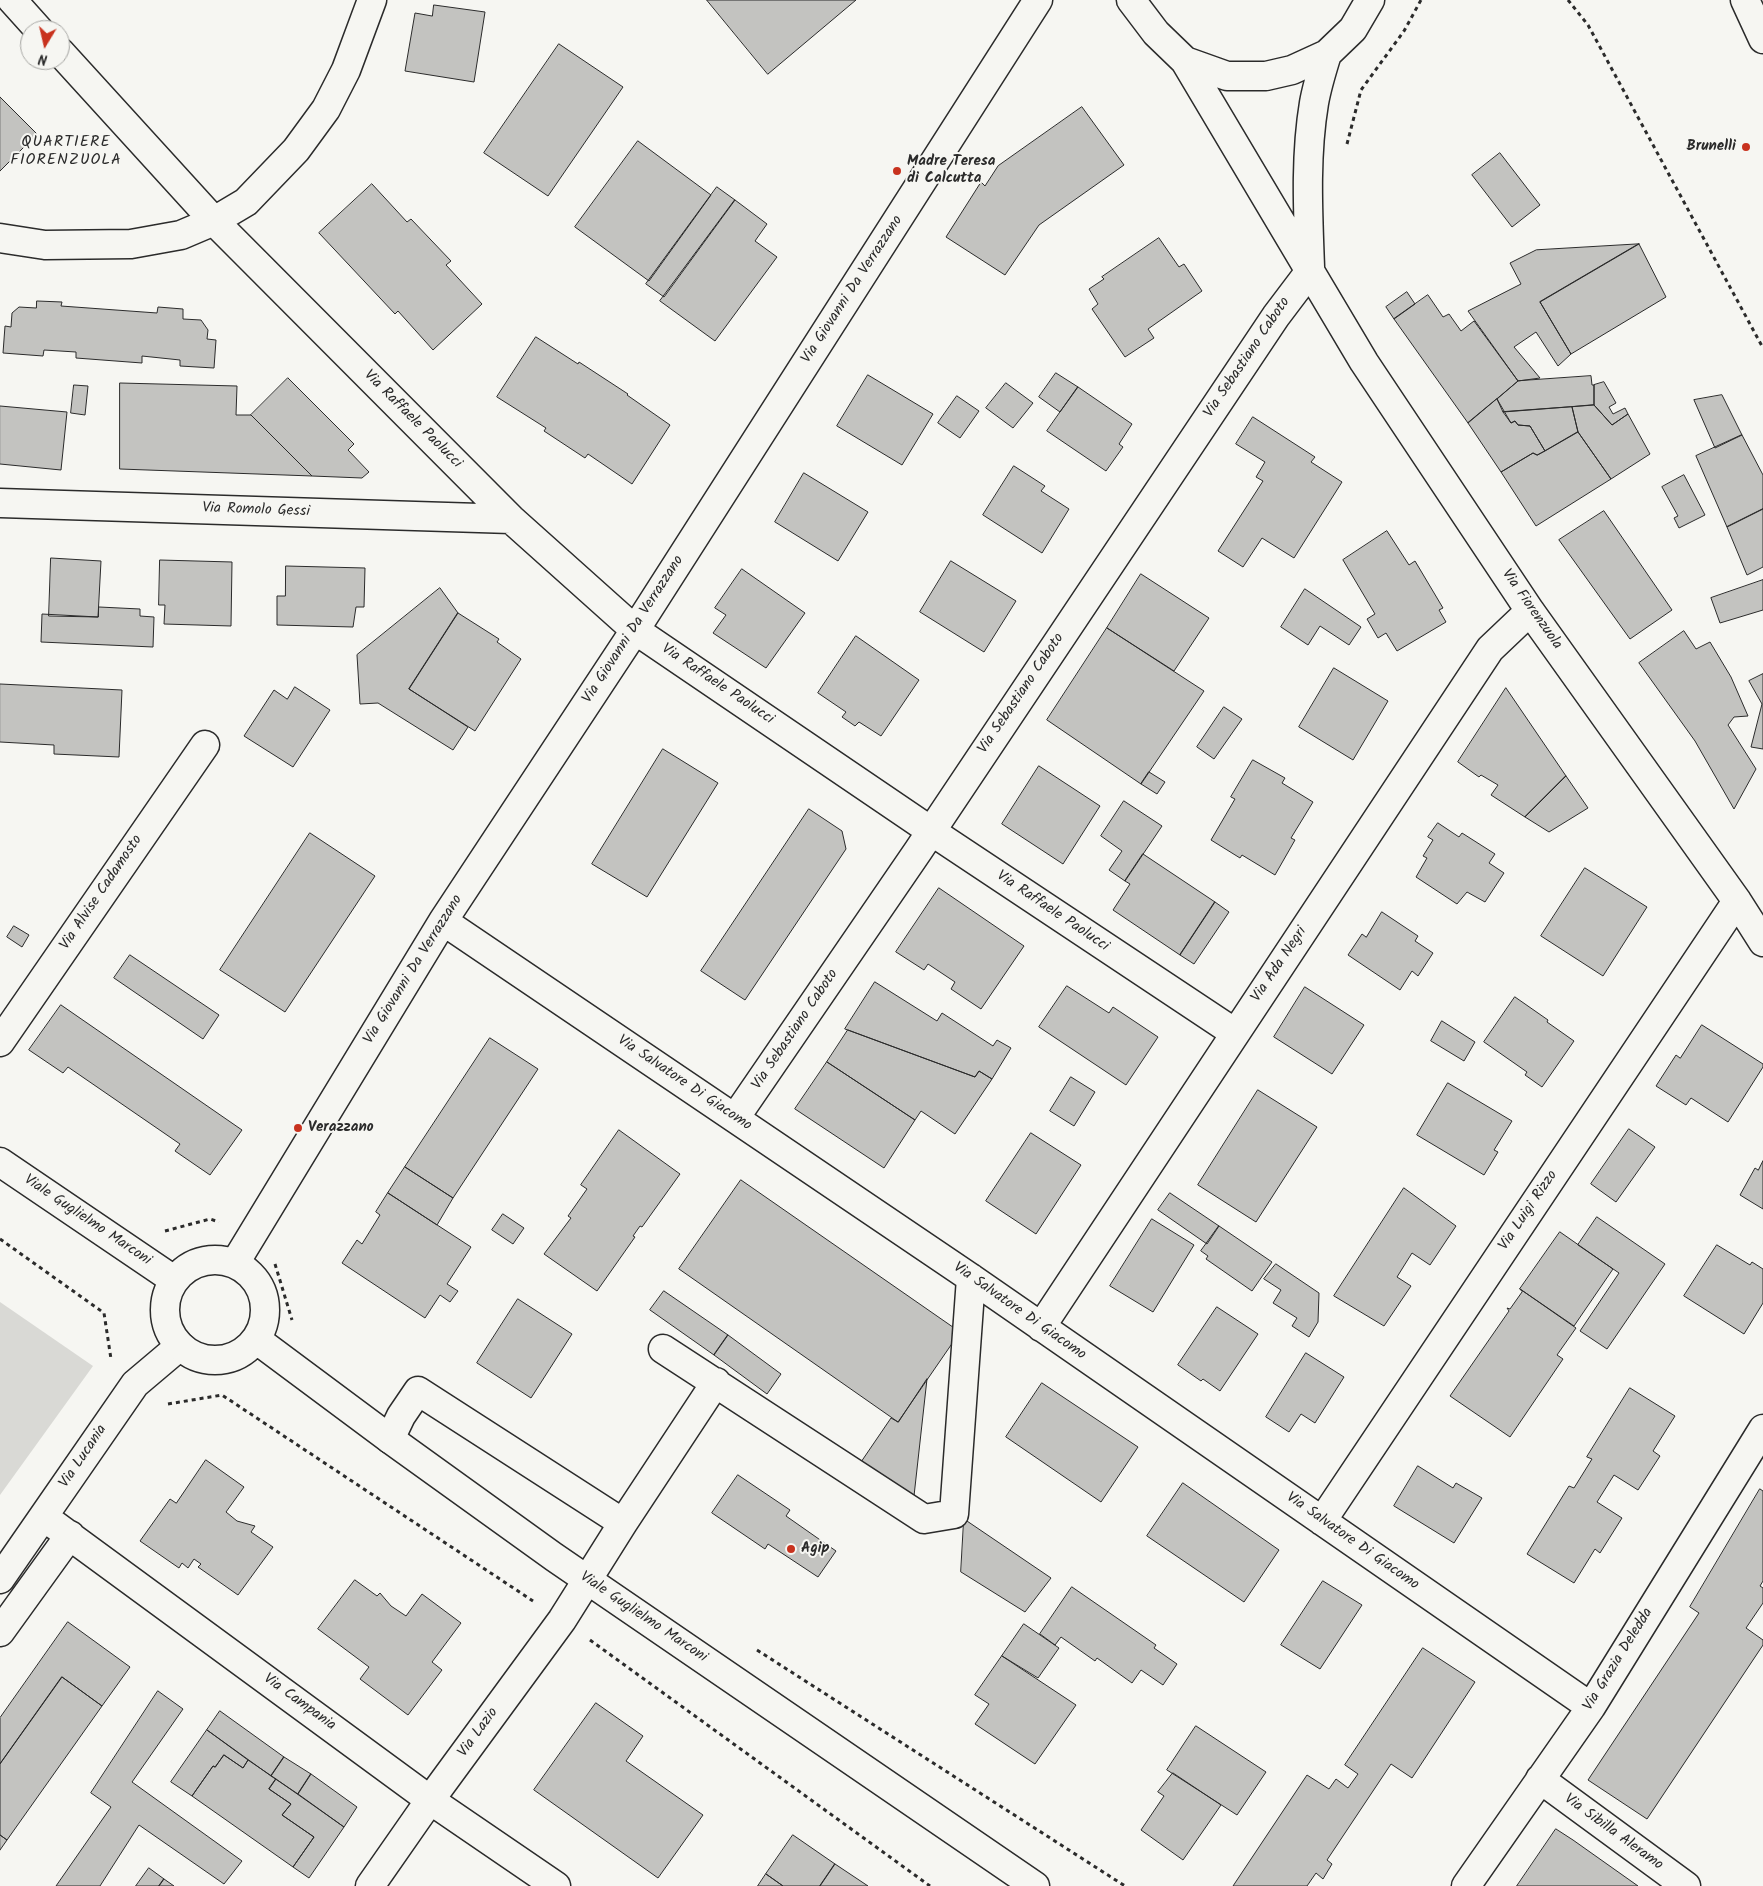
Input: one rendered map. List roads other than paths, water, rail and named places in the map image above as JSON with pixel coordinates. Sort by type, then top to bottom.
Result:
[{"type":"street","points":[[12,0],[31,20]]},
{"type":"street","points":[[0,238],[45,246],[131,244],[181,235],[214,221],[246,202],[296,150],[326,109],[346,70],[372,0]]},
{"type":"street","name":"Via Giovanni Da Verrazzano","points":[[235,1263],[443,921],[635,630],[1038,0]]},
{"type":"street","points":[[1131,0],[1156,34],[1185,61],[1227,76],[1266,76],[1292,70],[1326,54],[1353,29],[1370,0]]},
{"type":"street","points":[[1745,0],[1763,38]]},
{"type":"street","points":[[1310,271],[1307,203],[1309,145],[1314,101],[1326,54]]},
{"type":"street","name":"Via Fiorenzuola","points":[[1185,61],[1364,362],[1530,611],[1737,901],[1763,942]]},
{"type":"street","name":"Via Raffaele Paolucci","points":[[70,63],[214,221],[257,265],[511,519],[635,630],[931,831],[1234,1033]]},
{"type":"street","name":"Via Sebastiano Caboto","points":[[735,1118],[931,831],[1276,316],[1310,271]]},
{"type":"street","name":"Via Romolo Gessi","points":[[0,503],[511,519]]},
{"type":"street","name":"Via Ada Negri","points":[[1041,1327],[1490,649],[1530,611]]},
{"type":"street","name":"Via Alvise Cadamosto","points":[[0,1042],[205,745]]},
{"type":"street","name":"Via Luigi Rizzo","points":[[1322,1521],[1737,901]]},
{"type":"street","name":"Via Salvatore Di Giacomo","points":[[443,921],[971,1278],[1591,1707]]},
{"type":"street","name":"Viale Guglielmo Marconi","points":[[0,1162],[174,1280]]},
{"type":"street","points":[[218,1259],[235,1263],[252,1275],[262,1289],[266,1306],[264,1324],[257,1340],[245,1352],[229,1359],[211,1361],[194,1356],[180,1346],[169,1330],[165,1313],[166,1296],[174,1280],[184,1270],[200,1262],[218,1259]]},
{"type":"street","points":[[662,1349],[716,1382],[924,1519],[954,1514],[971,1278]]},
{"type":"street","name":"Viale Guglielmo Marconi","points":[[257,1340],[390,1439],[588,1580],[1035,1886]]},
{"type":"street","name":"Via Lucania","points":[[0,1578],[134,1384],[180,1346]]},
{"type":"street","name":"Via Lazio","points":[[370,1886],[430,1800],[562,1620],[716,1382]]},
{"type":"street","points":[[390,1439],[401,1416],[418,1391],[623,1524]]},
{"type":"street","name":"Via Grazia Deledda","points":[[1466,1886],[1591,1707],[1763,1428]]},
{"type":"street","name":"Via Campania","points":[[44,1516],[430,1800],[556,1886]]},
{"type":"street","points":[[0,1632],[70,1535]]},
{"type":"street","name":"Via Sibilla Aleramo","points":[[1540,1779],[1686,1886]]},
{"type":"place","name":"Brunelli","points":[[1746,147]]},
{"type":"place","name":"Madre Teresa di Calcutta","points":[[897,171]]},
{"type":"place","name":"Verazzano","points":[[298,1128]]},
{"type":"place","name":"Agip","points":[[791,1549]]},
{"type":"district","name":"QUARTIERE FIORENZUOLA","points":[[66,152]]}]
